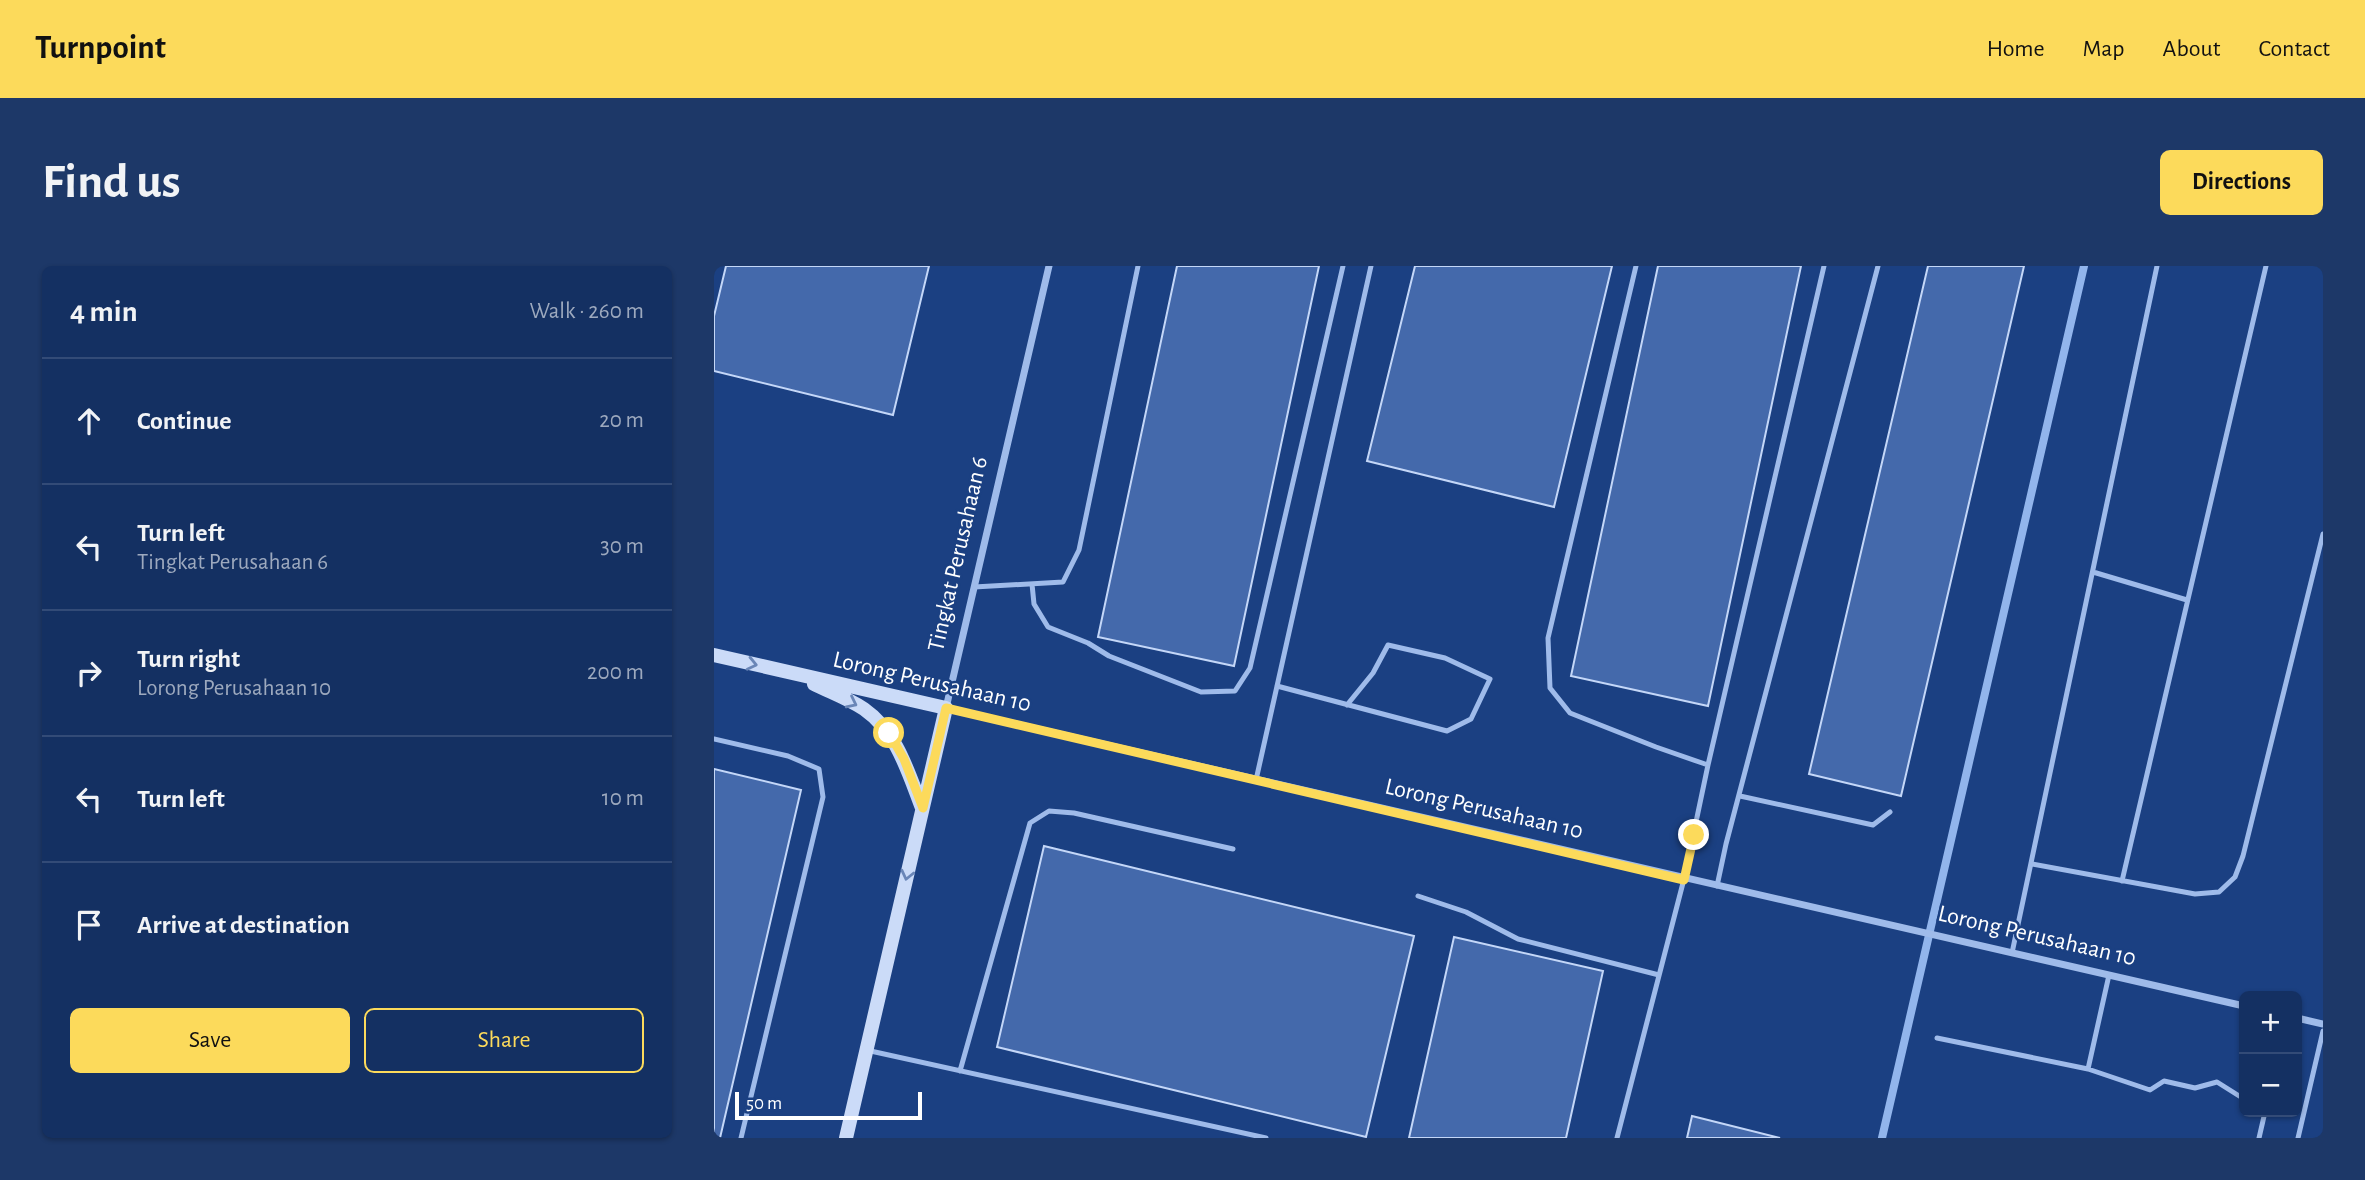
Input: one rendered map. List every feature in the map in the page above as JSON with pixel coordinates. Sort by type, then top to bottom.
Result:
[{"type":"street","name":"Tingkat Perusahaan 6","points":[[846,1138],[1049,266]]},
{"type":"street","name":"Lorong Perusahaan 10","points":[[714,655],[1684,880],[2239,1005]]},
{"type":"street","points":[[791,673],[864,709],[889,733],[904,759],[923,808]]},
{"type":"street","points":[[2302,1019],[2323,1024]]},
{"type":"lane","points":[[974,587],[1063,582],[1079,551],[1138,266]]},
{"type":"lane","points":[[1031,584],[1034,604],[1048,626],[1088,643],[1108,656],[1201,692],[1235,691],[1250,668],[1343,266]]},
{"type":"lane","points":[[1256,779],[1371,266]]},
{"type":"lane","points":[[1636,266],[1548,638],[1550,688],[1570,713],[1708,765]]},
{"type":"lane","points":[[1617,1138],[1684,880],[1708,765],[1825,266]]},
{"type":"lane","points":[[1717,886],[1878,266]]},
{"type":"lane","points":[[2012,953],[2157,266]]},
{"type":"lane","points":[[2122,881],[2266,266]]},
{"type":"lane","points":[[2032,864],[2195,894],[2218,892],[2235,877],[2323,534]]},
{"type":"lane","points":[[2093,572],[2187,600]]},
{"type":"lane","points":[[1277,686],[1347,705],[1447,731],[1471,719],[1490,679],[1445,658],[1388,645],[1373,673],[1347,705]]},
{"type":"lane","points":[[714,739],[788,756],[819,769],[823,797],[741,1138]]},
{"type":"lane","points":[[1740,796],[1873,825],[1891,812]]},
{"type":"lane","points":[[960,1071],[1030,824],[1049,811],[1074,813],[1233,849]]},
{"type":"lane","points":[[1418,896],[1466,912],[1518,939],[1659,975]]},
{"type":"lane","points":[[2088,1069],[2109,975]]},
{"type":"lane","points":[[2298,1138],[2323,1031]]},
{"type":"lane","points":[[1937,1038],[2088,1069],[2150,1090],[2164,1081],[2195,1088],[2217,1082],[2239,1096]]},
{"type":"lane","points":[[866,1050],[1266,1138]]},
{"type":"lane","points":[[2259,1138],[2264,1117]]},
{"type":"building","points":[[726,266],[929,266],[893,415],[714,371],[714,316]]},
{"type":"building","points":[[1177,266],[1319,266],[1234,666],[1098,637]]},
{"type":"building","points":[[1415,266],[1612,266],[1554,507],[1367,461]]},
{"type":"building","points":[[1658,266],[1801,266],[1708,706],[1571,676]]},
{"type":"building","points":[[1928,266],[2024,266],[1901,796],[1809,774]]},
{"type":"building","points":[[714,769],[801,790],[720,1138],[714,1138]]},
{"type":"building","points":[[1044,846],[1414,936],[1366,1137],[997,1047]]},
{"type":"building","points":[[1454,937],[1603,971],[1566,1138],[1409,1138]]},
{"type":"building","points":[[1692,1116],[1780,1138],[1687,1138]]},
{"type":"waterway","points":[[1882,1138],[2084,266]]},
{"type":"route","points":[[889,733],[904,759],[923,808],[946,708],[1684,880],[1694,835]]}]
